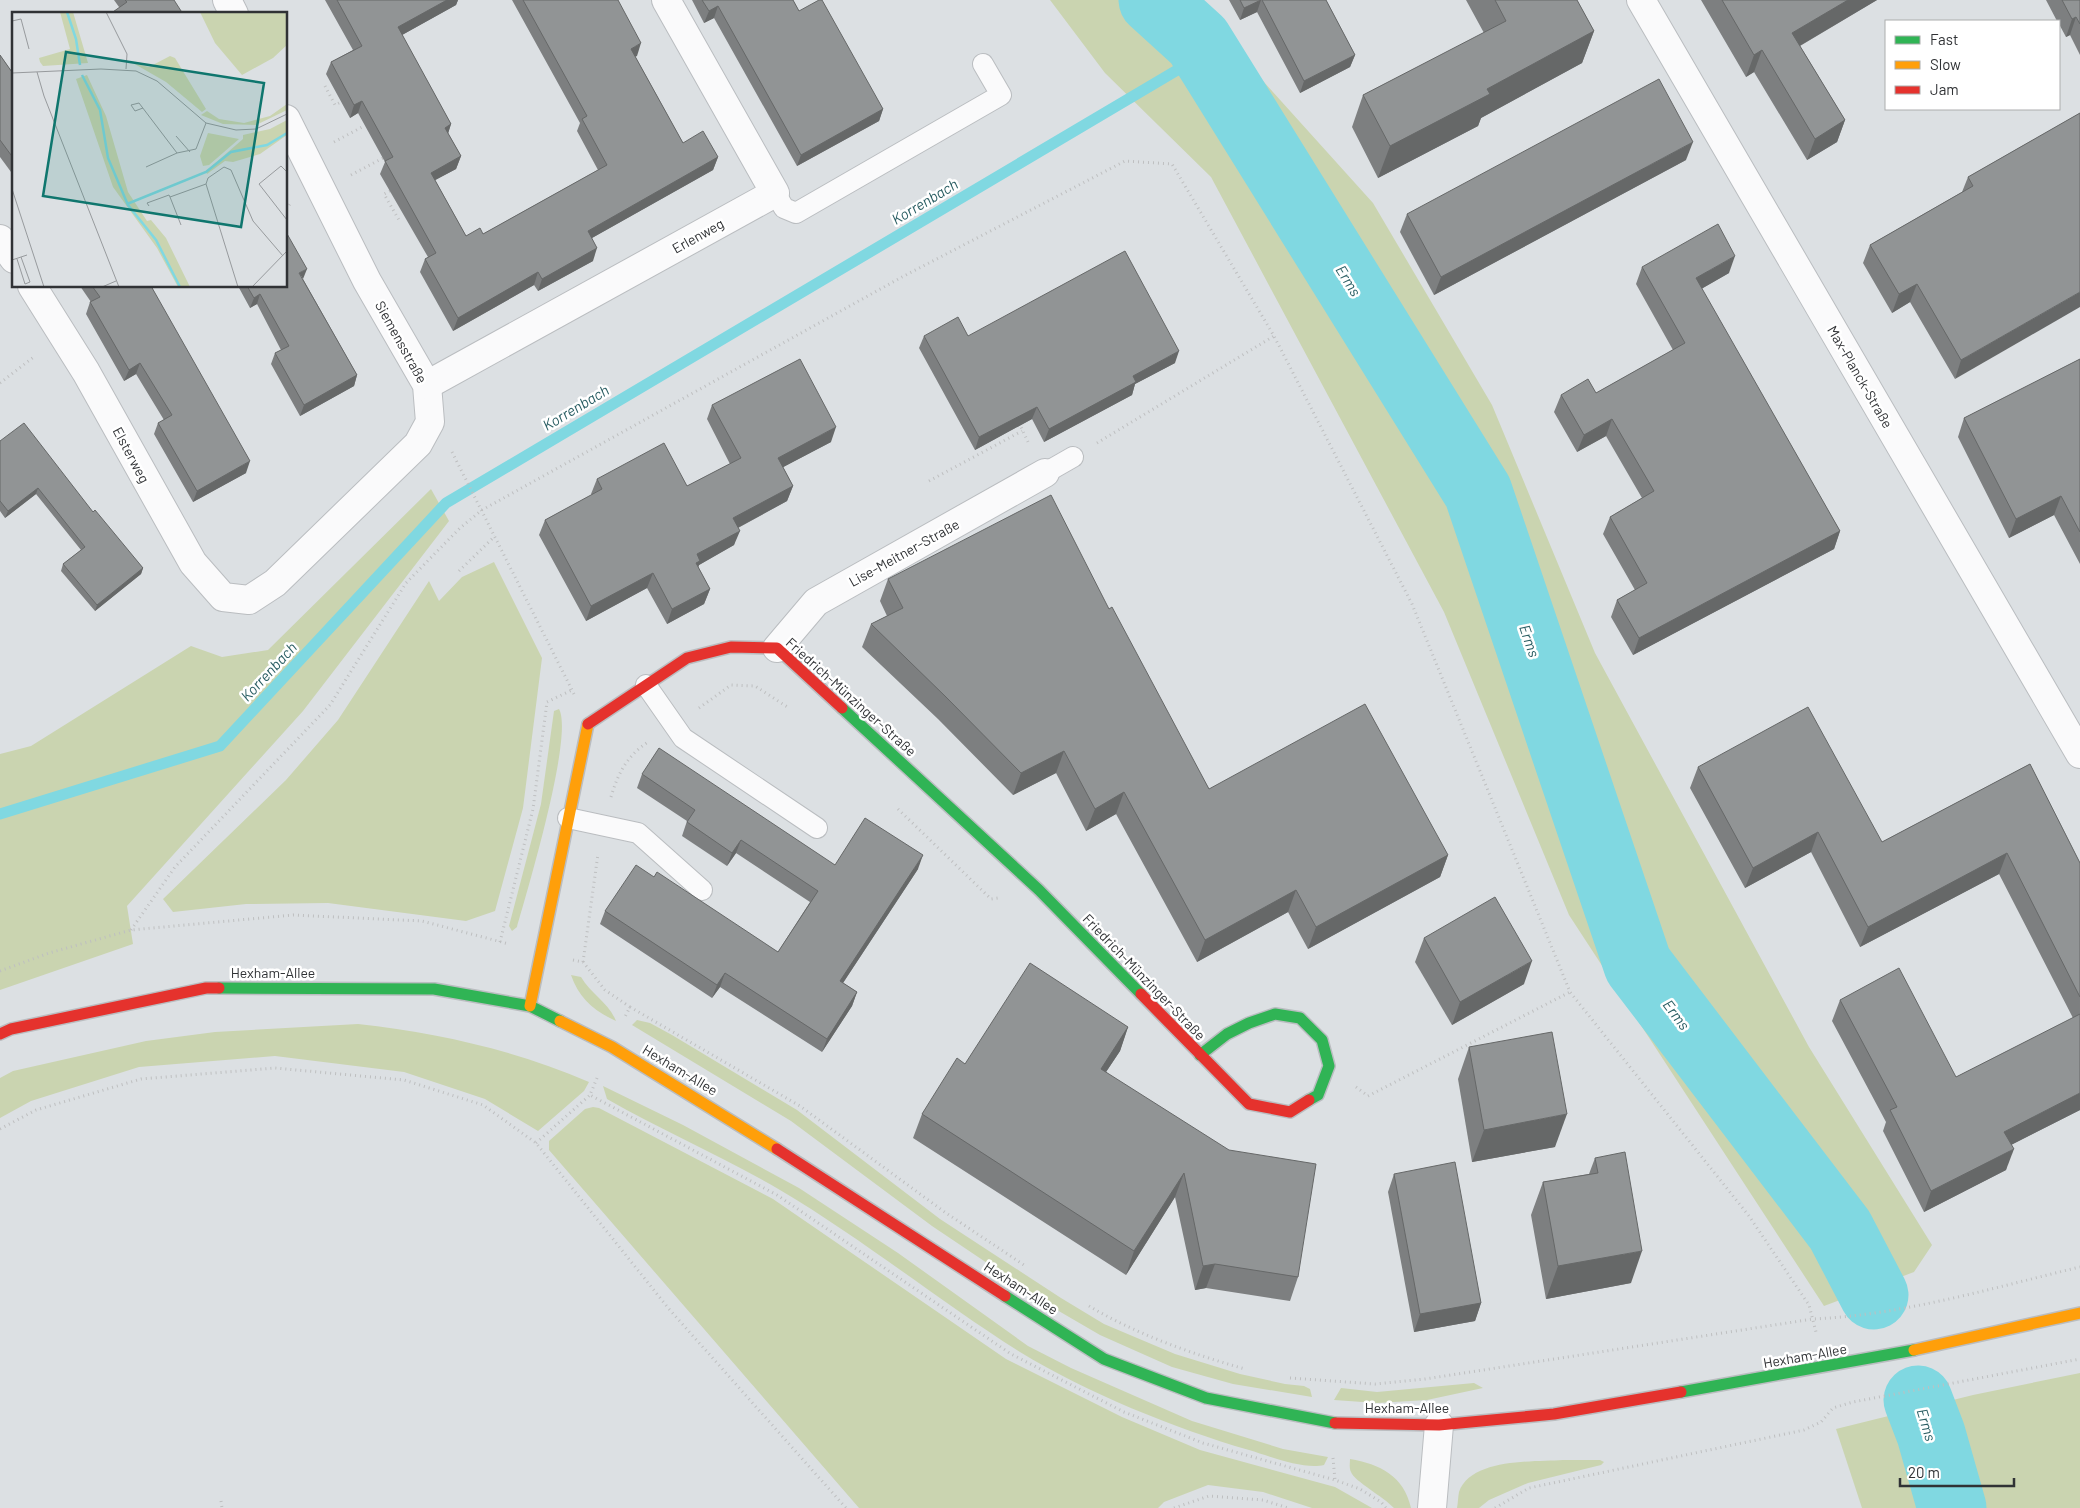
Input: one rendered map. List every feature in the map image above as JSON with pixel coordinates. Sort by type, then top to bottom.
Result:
[{"type":"main road","name":"Friedrich-Münzinger-Straße","points":[[540,951],[588,724],[687,658],[731,647],[777,648],[1039,890],[1200,1055],[1249,1104],[1290,1112],[1318,1095],[1329,1066],[1322,1040],[1300,1018],[1275,1014],[1249,1023],[1227,1034],[1200,1055]]},
{"type":"main road","points":[[530,1006],[540,951]]},
{"type":"main road","name":"Hexham-Allee","points":[[0,1034],[10,1029],[206,988],[434,989],[530,1006],[612,1047],[697,1098],[1104,1359],[1206,1398],[1331,1422],[1440,1425],[1554,1414],[1700,1390],[1950,1344],[2080,1313]]},
{"type":"street","points":[[228,0],[233,12]]},
{"type":"street","points":[[666,0],[775,193]]},
{"type":"street","name":"Max-Planck-Straße","points":[[1641,0],[2080,754]]},
{"type":"street","name":"Siemensstraße","points":[[249,600],[276,583],[418,444],[430,422],[427,385],[367,281],[288,123]]},
{"type":"street","name":"Erlenweg","points":[[427,385],[775,193]]},
{"type":"street","points":[[0,239],[12,256]]},
{"type":"street","name":"Elsterweg","points":[[33,288],[86,372],[193,563],[223,597],[249,600]]},
{"type":"street","name":"Lise-Meitner-Straße","points":[[777,648],[816,602],[1045,473]]},
{"type":"street","points":[[1432,1508],[1440,1425]]},
{"type":"lane","points":[[775,193],[784,208],[796,213],[1001,95],[983,64]]},
{"type":"lane","points":[[1045,473],[1073,457]]},
{"type":"lane","points":[[646,685],[684,738],[817,828]]},
{"type":"lane","points":[[568,818],[638,833],[702,890]]},
{"type":"path","points":[[325,86],[335,104],[341,102]]},
{"type":"path","points":[[359,128],[364,126]]},
{"type":"path","points":[[377,161],[383,158]]},
{"type":"path","points":[[131,930],[175,867],[330,705],[406,583],[460,528],[482,510],[902,277],[1125,161],[1172,164],[1274,336],[1412,604],[1570,992],[1749,1216],[1809,1304],[1816,1332]]},
{"type":"path","points":[[390,191],[384,194],[399,220]]},
{"type":"path","points":[[1073,457],[1274,336]]},
{"type":"path","points":[[0,383],[14,372]]},
{"type":"path","points":[[929,481],[1022,431]]},
{"type":"path","points":[[448,445],[572,690],[547,702],[533,808],[500,942]]},
{"type":"path","points":[[459,571],[495,536]]},
{"type":"path","points":[[0,972],[49,953],[131,930],[293,915],[422,921],[583,962],[605,990],[630,1007],[800,1106],[946,1212],[1026,1266]]},
{"type":"path","points":[[1329,1066],[1368,1096],[1570,992]]},
{"type":"path","points":[[623,1022],[630,1007]]},
{"type":"path","points":[[0,1129],[36,1110],[141,1079],[275,1068],[404,1080],[483,1105],[536,1143],[669,1309],[846,1508]]},
{"type":"path","points":[[536,1143],[590,1095]]},
{"type":"path","points":[[1287,1378],[1375,1384],[1425,1380],[1813,1319],[1862,1316],[2080,1268]]},
{"type":"path","points":[[1083,1303],[1109,1318],[1178,1347],[1252,1370]]},
{"type":"path","points":[[1495,1508],[1529,1488],[1804,1430],[1821,1422],[1833,1408],[1853,1402],[2080,1359]]},
{"type":"path","points":[[1333,1458],[1335,1480]]},
{"type":"path","points":[[1174,1508],[1209,1496],[1263,1500],[1288,1508]]},
{"type":"path","points":[[221,1501],[222,1508]]},
{"type":"green space","points":[[1050,0],[1190,0],[1373,203],[1492,405],[1595,653],[1809,1047],[1932,1245],[1914,1272],[1824,1306],[1569,915],[1444,612],[1211,177],[1105,73]]},
{"type":"green space","points":[[431,489],[449,521],[303,711],[127,906],[133,944],[0,990],[0,754],[31,746],[191,646],[222,657],[268,650]]},
{"type":"green space","points":[[494,562],[542,658],[523,808],[495,911],[466,921],[328,903],[246,904],[173,912],[163,899],[286,780],[338,720],[429,581],[439,601],[462,577]]},
{"type":"green space","points":[[559,709],[562,724],[555,780],[539,849],[517,927],[512,931],[509,926],[541,804],[554,711]]},
{"type":"green space","points":[[571,975],[581,977],[609,1009],[616,1021],[588,1003],[578,990]]},
{"type":"green space","points":[[637,1020],[650,1023],[672,1035],[797,1110],[940,1219],[1104,1324],[1175,1354],[1240,1374],[1285,1384],[1304,1386],[1310,1389],[1312,1397],[1233,1384],[1172,1367],[1100,1335],[1057,1310],[932,1226],[791,1121],[632,1025]]},
{"type":"green space","points":[[358,1024],[417,1032],[476,1044],[533,1061],[589,1082],[584,1091],[538,1131],[485,1099],[404,1072],[275,1056],[139,1067],[31,1101],[0,1118],[0,1078],[13,1071],[146,1041],[215,1032]]},
{"type":"green space","points":[[603,1086],[683,1125],[799,1188],[898,1253],[1028,1346],[1071,1368],[1192,1421],[1283,1449],[1328,1457],[1324,1465],[1307,1466],[1286,1462],[1192,1431],[1102,1395],[1046,1367],[1020,1352],[841,1229],[780,1190],[607,1099]]},
{"type":"green space","points":[[599,1108],[773,1199],[1006,1359],[1122,1417],[1200,1450],[1335,1487],[1372,1508],[1312,1508],[1263,1492],[1208,1485],[1164,1502],[1158,1508],[859,1508],[549,1150],[549,1141],[585,1109]]},
{"type":"green space","points":[[2080,1373],[2080,1508],[1862,1508],[1836,1429],[1973,1395]]},
{"type":"green space","points":[[1474,1383],[1483,1388],[1427,1400],[1377,1403],[1334,1400],[1341,1388],[1377,1392]]},
{"type":"green space","points":[[1350,1459],[1371,1464],[1389,1473],[1403,1488],[1411,1508],[1394,1508],[1353,1476],[1350,1470]]},
{"type":"green space","points":[[1563,1460],[1600,1460],[1604,1462],[1601,1465],[1528,1483],[1489,1500],[1479,1508],[1457,1508],[1459,1492],[1466,1481],[1476,1473],[1490,1467],[1505,1464]]},
{"type":"building","points":[[125,0],[174,0],[182,12],[113,12],[127,2]]},
{"type":"building","points":[[337,0],[447,0],[398,27],[451,124],[445,128],[461,156],[431,173],[466,236],[480,228],[483,234],[607,165],[582,119],[587,116],[523,0],[618,0],[641,43],[631,49],[683,143],[703,131],[718,157],[588,231],[597,248],[542,279],[538,272],[458,318],[425,259],[436,253],[385,161],[393,157],[362,101],[354,105],[331,62],[362,46]]},
{"type":"building","points":[[702,0],[793,0],[799,11],[822,0],[883,109],[801,155],[718,6],[709,11]]},
{"type":"building","points":[[1240,0],[1261,0],[1244,8]]},
{"type":"building","points":[[1262,0],[1326,0],[1355,55],[1304,81]]},
{"type":"building","points":[[1495,0],[1577,0],[1594,31],[1487,89],[1490,94],[1390,146],[1363,95],[1506,21]]},
{"type":"building","points":[[1722,0],[1848,0],[1792,33],[1845,120],[1815,139],[1762,50],[1754,55]]},
{"type":"building","points":[[2062,0],[2080,0],[2080,24],[2076,17],[2072,19]]},
{"type":"building","points":[[0,55],[12,72],[12,156],[0,140]]},
{"type":"building","points":[[1659,79],[1693,142],[1441,277],[1407,214]]},
{"type":"building","points":[[2080,113],[2080,292],[1961,360],[1917,284],[1899,294],[1870,245],[1973,186],[1968,177]]},
{"type":"building","points":[[1718,224],[1735,256],[1696,278],[1840,531],[1639,638],[1617,600],[1647,583],[1610,517],[1654,491],[1612,419],[1584,435],[1561,395],[1588,379],[1596,393],[1685,343],[1642,267]]},
{"type":"building","points":[[288,236],[307,269],[299,273],[357,375],[304,405],[275,353],[289,346],[260,294],[254,298],[248,288],[288,288]]},
{"type":"building","points":[[1125,251],[1179,351],[1133,376],[1136,382],[1049,429],[1037,407],[979,437],[924,336],[958,317],[968,336]]},
{"type":"building","points":[[93,288],[152,288],[250,461],[197,491],[158,423],[172,415],[140,363],[129,370],[90,302],[100,297]]},
{"type":"building","points":[[800,359],[836,427],[778,458],[793,486],[733,518],[740,531],[697,554],[700,561],[696,563],[710,589],[672,609],[653,573],[591,606],[545,520],[602,489],[597,479],[664,443],[687,486],[741,458],[712,405]]},
{"type":"building","points":[[2080,359],[2080,532],[2061,496],[2016,519],[1964,418]]},
{"type":"building","points":[[24,423],[93,512],[95,510],[143,568],[97,605],[63,564],[85,547],[38,488],[8,511],[0,501],[0,441]]},
{"type":"building","points":[[1051,495],[1109,609],[1112,607],[1209,789],[1365,704],[1448,855],[1316,927],[1296,890],[1205,940],[1124,792],[1095,809],[1064,751],[1021,773],[871,624],[903,608],[888,579]]},
{"type":"building","points":[[1808,707],[1882,842],[2030,764],[2080,863],[2080,997],[2007,853],[1868,927],[1818,832],[1753,868],[1698,767]]},
{"type":"building","points":[[659,748],[835,865],[865,818],[923,855],[840,981],[857,992],[827,1039],[725,973],[717,985],[605,911],[636,865],[654,877],[657,872],[778,952],[818,891],[741,840],[732,853],[687,822],[695,810],[642,774]]},
{"type":"building","points":[[1495,897],[1532,961],[1460,1002],[1424,938]]},
{"type":"building","points":[[1030,963],[1128,1027],[1101,1069],[1229,1150],[1316,1164],[1298,1277],[1215,1264],[1203,1266],[1184,1173],[1134,1251],[922,1114],[957,1058],[965,1064]]},
{"type":"building","points":[[1899,968],[1956,1077],[2080,1014],[2080,1093],[2004,1132],[2014,1149],[1931,1191],[1890,1110],[1897,1107],[1840,1000]]},
{"type":"building","points":[[1552,1032],[1567,1114],[1484,1130],[1469,1047]]},
{"type":"building","points":[[1625,1152],[1642,1251],[1558,1266],[1543,1182],[1598,1173],[1595,1158]]},
{"type":"building","points":[[1455,1162],[1481,1303],[1420,1314],[1394,1174]]},
{"type":"waterway","name":"Erms","points":[[1153,0],[1198,41],[1478,492],[1638,965],[1840,1230],[1874,1295]]},
{"type":"waterway","name":"Korrenbach","points":[[0,814],[220,746],[446,503],[1206,53]]},
{"type":"waterway","name":"Erms","points":[[1918,1400],[1931,1434],[1952,1508]]},
{"type":"traffic: fast","points":[[842,708],[1039,890],[1141,994]]},
{"type":"traffic: fast","points":[[219,988],[434,989],[530,1006],[560,1021]]},
{"type":"traffic: fast","points":[[1200,1055],[1227,1034],[1249,1023],[1275,1014],[1300,1018],[1322,1040],[1329,1066],[1318,1095],[1309,1100]]},
{"type":"traffic: fast","points":[[1005,1296],[1104,1359],[1206,1398],[1335,1423]]},
{"type":"traffic: fast","points":[[1681,1392],[1914,1350]]},
{"type":"traffic: slow","points":[[530,1006],[588,724]]},
{"type":"traffic: slow","points":[[560,1021],[612,1047],[777,1149]]},
{"type":"traffic: slow","points":[[1914,1350],[2080,1313]]},
{"type":"traffic: jam","points":[[588,724],[687,658],[731,647],[777,648],[842,708]]},
{"type":"traffic: jam","points":[[0,1034],[11,1029],[206,988],[219,988]]},
{"type":"traffic: jam","points":[[1141,994],[1249,1104],[1290,1112],[1309,1100]]},
{"type":"traffic: jam","points":[[777,1149],[1005,1296]]},
{"type":"traffic: jam","points":[[1335,1423],[1439,1425],[1554,1414],[1681,1392]]}]
